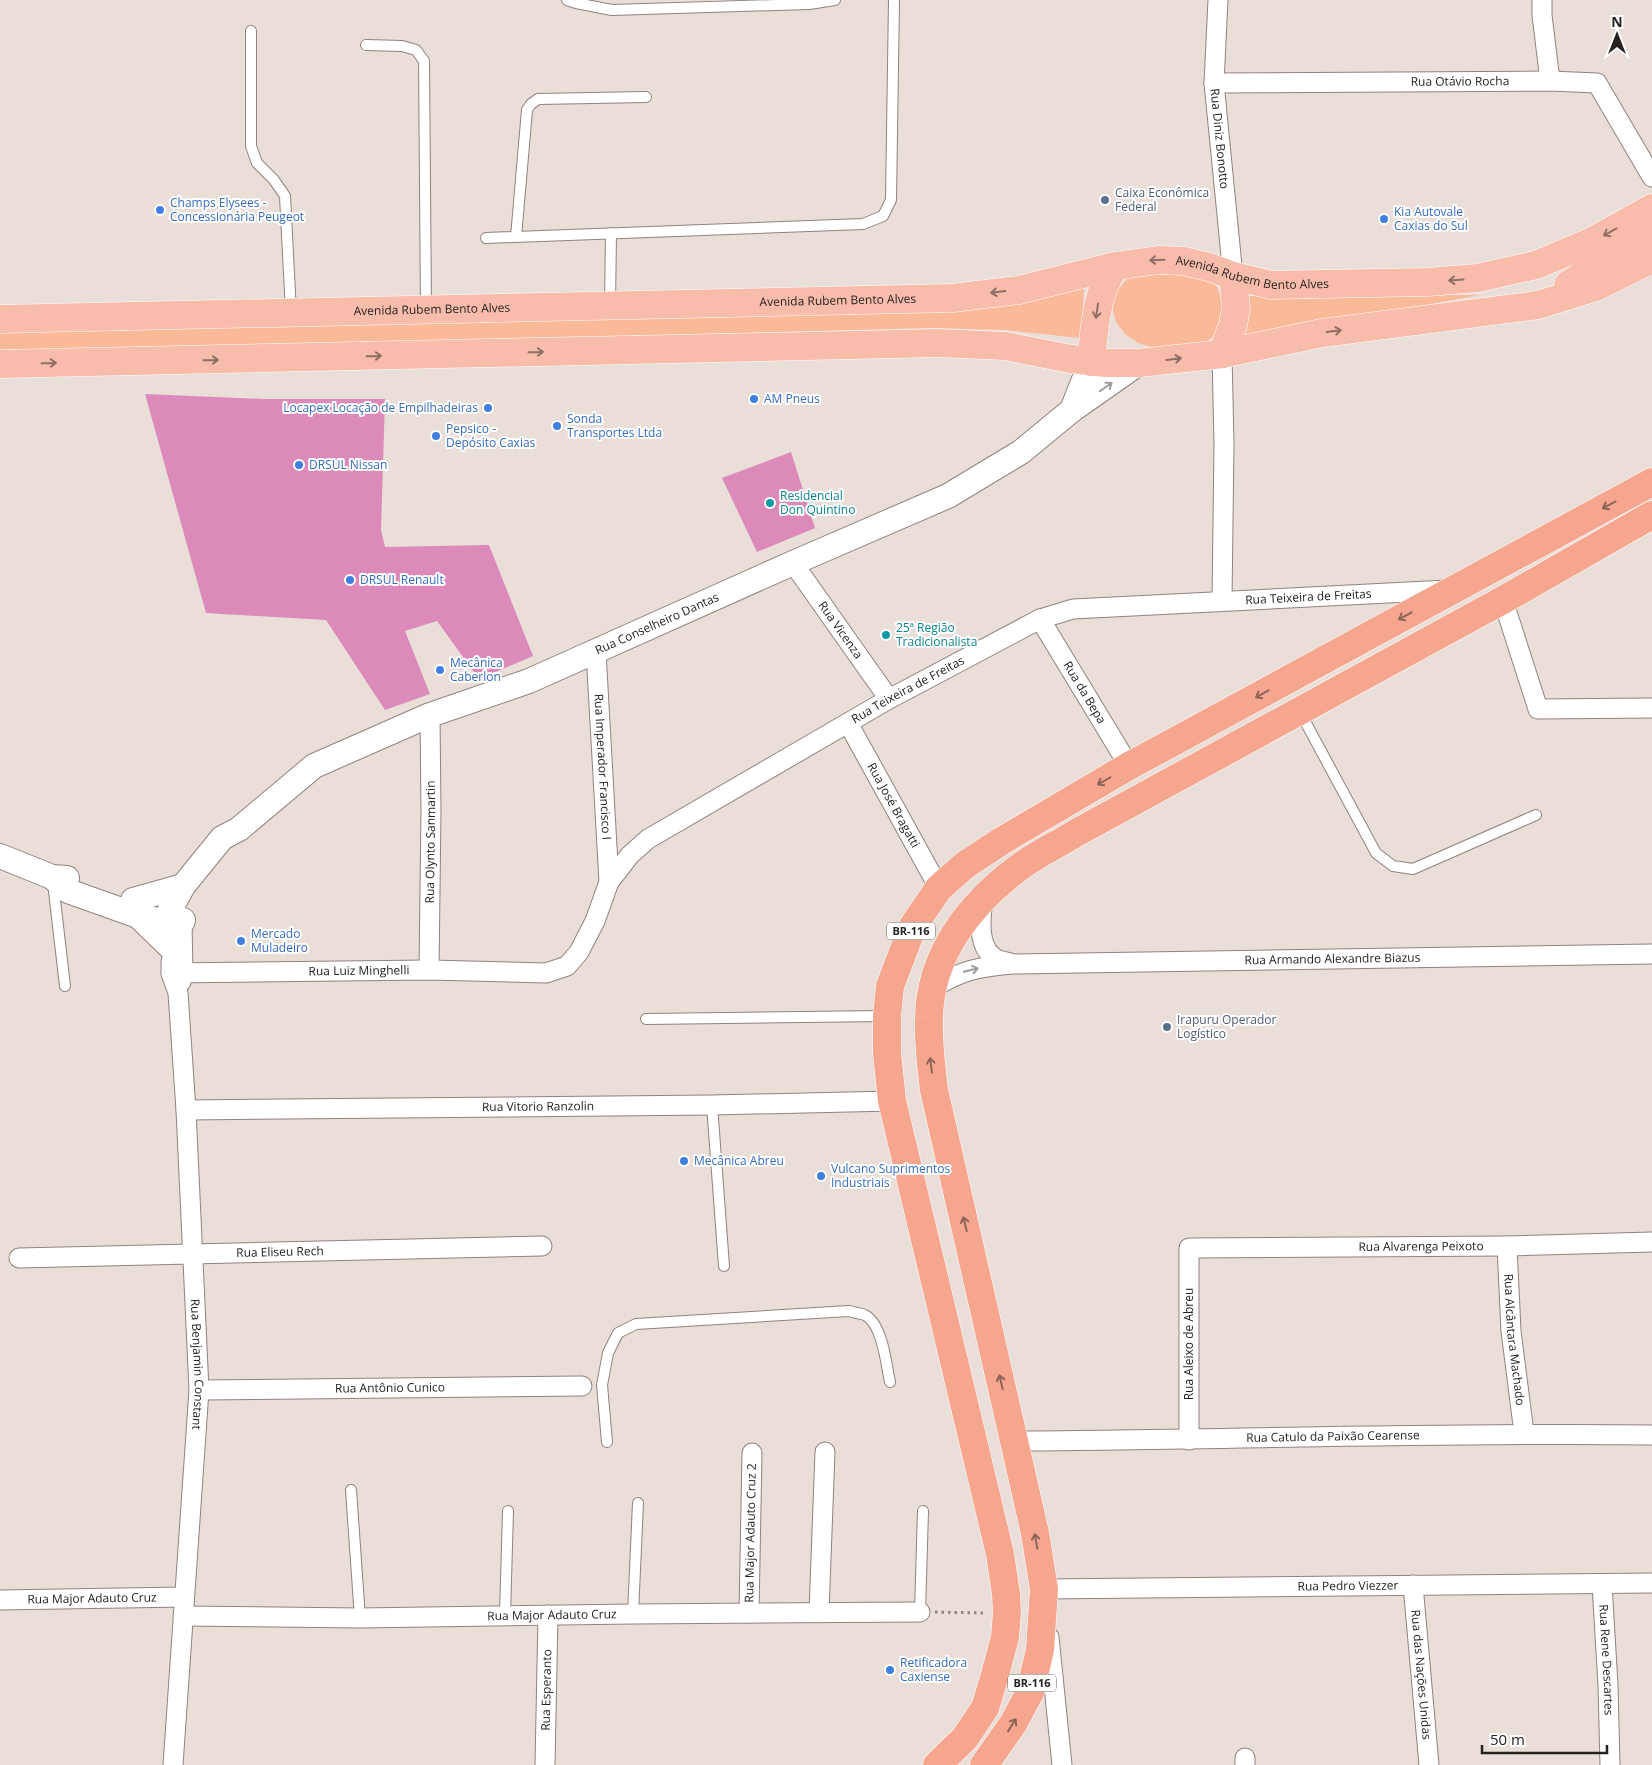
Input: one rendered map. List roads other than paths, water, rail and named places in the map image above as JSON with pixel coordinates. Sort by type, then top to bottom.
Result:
[{"type":"highway","name":"BR-116","points":[[937,1765],[965,1738],[985,1708],[1005,1637],[1007,1613],[1000,1554],[892,1101],[887,1053],[887,1016],[890,986],[913,926],[939,888],[965,865],[1003,840],[1129,766],[1652,482]]},
{"type":"highway","name":"BR-116","points":[[984,1765],[1013,1724],[1030,1692],[1040,1650],[1044,1589],[1035,1533],[934,1090],[930,1054],[929,1016],[939,964],[949,942],[962,922],[983,899],[1018,868],[1076,833],[1503,600],[1652,515]]},
{"type":"main road","name":"Avenida Rubem Bento Alves","points":[[0,319],[953,298],[1019,290],[1115,266],[1145,261],[1183,261],[1272,285],[1428,282],[1478,278],[1536,265],[1591,242],[1652,208]]},
{"type":"main road","points":[[1538,305],[1652,230]]},
{"type":"main road","points":[[0,364],[938,343],[1005,346],[1082,367],[1222,354],[1322,333],[1538,305],[1596,288],[1652,259]]},
{"type":"main road","points":[[1082,367],[1101,291],[1115,266]]},
{"type":"main road","points":[[1222,354],[1233,325],[1236,308],[1233,276]]},
{"type":"street","name":"Rua Diniz Bonotto","points":[[1218,0],[1214,83],[1233,276]]},
{"type":"street","points":[[1542,0],[1550,81]]},
{"type":"street","name":"Rua Otávio Rocha","points":[[1214,83],[1550,81],[1597,83],[1652,177]]},
{"type":"street","points":[[1222,354],[1224,444],[1222,601]]},
{"type":"street","name":"Rua Conselheiro Dantas","points":[[176,916],[183,886],[222,838],[238,829],[314,766],[430,715],[529,681],[948,496],[1021,452],[1072,410],[1139,363]]},
{"type":"street","points":[[1072,410],[1082,367]]},
{"type":"street","name":"Rua Vicenza","points":[[793,563],[889,699]]},
{"type":"street","name":"Rua Teixeira de Freitas","points":[[546,973],[567,966],[579,952],[596,921],[609,882],[630,855],[648,839],[889,699],[1040,619],[1073,609],[1452,590]]},
{"type":"street","points":[[1503,600],[1538,708],[1652,708]]},
{"type":"street","name":"Rua da Bepa","points":[[1040,619],[1129,766]]},
{"type":"street","name":"Rua Imperador Francisco I","points":[[596,652],[609,882]]},
{"type":"street","name":"Rua Olynto Sanmartin","points":[[429,970],[432,811],[430,715]]},
{"type":"street","name":"Rua José Bragatti","points":[[848,724],[939,888]]},
{"type":"street","name":"Rua Conselheiro Dantas","points":[[176,916],[232,844],[238,829]]},
{"type":"street","points":[[0,856],[52,877],[68,891],[176,916]]},
{"type":"street","points":[[135,908],[183,886]]},
{"type":"street","name":"Rua Armando Alexandre Biazus","points":[[983,899],[981,916],[984,946],[992,957],[1012,964]]},
{"type":"street","points":[[135,908],[170,948]]},
{"type":"street","name":"Rua Benjamin Constant","points":[[176,916],[170,948],[177,973]]},
{"type":"street","name":"Rua Benjamin Constant","points":[[173,1765],[199,1390],[186,1110],[177,973],[176,916]]},
{"type":"street","name":"Rua Armando Alexandre Biazus","points":[[933,988],[961,972],[988,966],[1012,964],[1652,954]]},
{"type":"street","name":"Rua Luiz Minghelli","points":[[177,973],[429,970],[546,973]]},
{"type":"street","name":"Rua Vitorio Ranzolin","points":[[186,1110],[712,1105],[892,1101]]},
{"type":"street","name":"Rua Alvarenga Peixoto","points":[[1189,1248],[1508,1246],[1652,1242]]},
{"type":"street","name":"Rua Eliseu Rech","points":[[19,1258],[542,1246]]},
{"type":"street","name":"Rua Alcântara Machado","points":[[1508,1246],[1511,1330],[1524,1433]]},
{"type":"street","name":"Rua Aleixo de Abreu","points":[[1189,1248],[1189,1440]]},
{"type":"street","name":"Rua Antônio Cunico","points":[[199,1390],[582,1386]]},
{"type":"street","name":"Rua Catulo da Paixão Cearense","points":[[1014,1441],[1189,1440],[1524,1433],[1652,1435]]},
{"type":"street","points":[[819,1612],[825,1452]]},
{"type":"street","name":"Rua Major Adauto Cruz 2","points":[[749,1614],[752,1453]]},
{"type":"street","name":"Rua Pedro Viezzer","points":[[1044,1589],[1652,1583]]},
{"type":"street","name":"Rua Rene Descartes","points":[[1602,1584],[1608,1685],[1610,1765]]},
{"type":"street","name":"Rua das Nações Unidas","points":[[1413,1585],[1429,1765]]},
{"type":"street","points":[[1044,1589],[1062,1765]]},
{"type":"street","name":"Rua Major Adauto Cruz","points":[[0,1600],[184,1597]]},
{"type":"street","name":"Rua Major Adauto Cruz","points":[[183,1616],[360,1618],[920,1612]]},
{"type":"street","name":"Rua Esperanto","points":[[545,1765],[548,1615]]},
{"type":"lane","points":[[567,0],[576,4],[612,10],[809,4],[835,0]]},
{"type":"lane","points":[[486,238],[863,224],[883,216],[891,200],[894,0]]},
{"type":"lane","points":[[251,31],[251,146],[258,164],[274,180],[285,196],[291,313]]},
{"type":"lane","points":[[366,45],[402,46],[416,50],[424,61],[426,310]]},
{"type":"lane","points":[[516,237],[527,110],[531,104],[538,99],[646,97]]},
{"type":"lane","points":[[610,307],[611,233]]},
{"type":"lane","points":[[1300,711],[1376,853],[1392,866],[1413,869],[1536,815]]},
{"type":"lane","points":[[52,877],[65,986]]},
{"type":"lane","points":[[646,1019],[887,1016]]},
{"type":"lane","points":[[712,1105],[724,1266]]},
{"type":"lane","points":[[607,1442],[602,1385],[608,1353],[618,1333],[636,1324],[849,1312],[866,1316],[874,1325],[881,1338],[890,1382]]},
{"type":"lane","points":[[582,1386],[602,1385]]},
{"type":"lane","points":[[351,1490],[360,1618]]},
{"type":"lane","points":[[633,1614],[638,1503]]},
{"type":"lane","points":[[505,1615],[508,1511]]},
{"type":"lane","points":[[920,1612],[923,1511]]},
{"type":"place","name":"Caixa Econômica Federal","points":[[1105,200]]},
{"type":"place","name":"Champs Elysees - Concessionária Peugeot","points":[[160,210]]},
{"type":"place","name":"Kia Autovale Caxias do Sul","points":[[1384,219]]},
{"type":"place","name":"AM Pneus","points":[[754,399]]},
{"type":"place","name":"Locapex Locação de Empilhadeiras","points":[[488,408]]},
{"type":"place","name":"Sonda Transportes Ltda","points":[[557,426]]},
{"type":"place","name":"Pepsico - Depósito Caxias","points":[[436,436]]},
{"type":"place","name":"DRSUL Nissan","points":[[299,465]]},
{"type":"place","name":"Residencial Don Quintino","points":[[770,503]]},
{"type":"place","name":"DRSUL Renault","points":[[350,580]]},
{"type":"place","name":"25ª Região Tradicionalista","points":[[886,635]]},
{"type":"place","name":"Mecânica Caberlon","points":[[440,670]]},
{"type":"place","name":"Mercado Muladeiro","points":[[241,941]]},
{"type":"place","name":"Irapuru Operador Logístico","points":[[1167,1027]]},
{"type":"place","name":"Mecânica Abreu","points":[[684,1161]]},
{"type":"place","name":"Vulcano Suprimentos Industriais","points":[[821,1176]]},
{"type":"place","name":"Retificadora Caxiense","points":[[890,1670]]}]
